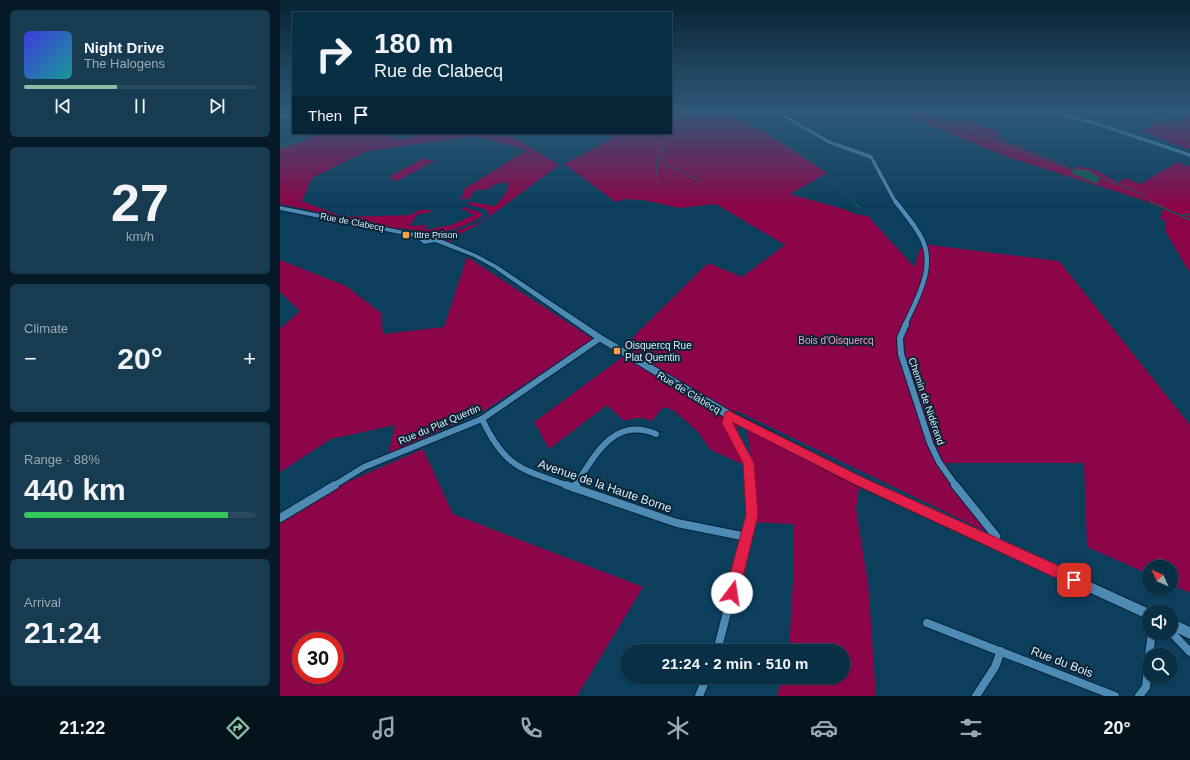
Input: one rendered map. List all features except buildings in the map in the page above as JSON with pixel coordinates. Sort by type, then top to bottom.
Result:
[{"type":"street","name":"Chemin de Nidérand","points":[[828,141],[873,158],[883,182],[894,201],[922,238],[928,262],[927,273],[900,338],[901,354],[922,422],[936,456],[952,481],[996,536],[997,545]]},
{"type":"street","points":[[1152,141],[1190,154]]},
{"type":"street","name":"Rue de Clabecq","points":[[280,208],[424,237],[422,240],[424,242],[436,240],[476,256],[496,267],[600,338],[729,415],[860,482],[1142,611]]},
{"type":"street","name":"Rue du Plat Quertin","points":[[280,518],[364,467],[482,419],[600,338]]},
{"type":"street","points":[[719,644],[752,515],[748,463],[727,423],[729,415]]},
{"type":"street","name":"Avenue de la Haute Borne","points":[[482,419],[491,439],[506,459],[523,470],[677,523],[747,537]]},
{"type":"street","points":[[574,488],[594,457],[621,431],[642,429],[656,434]]},
{"type":"street","name":"Rue du Bois","points":[[927,623],[1115,696]]},
{"type":"street","points":[[1178,627],[1190,633]]},
{"type":"street","points":[[1178,639],[1190,652]]},
{"type":"street","points":[[976,696],[995,667],[1001,651]]},
{"type":"street","points":[[699,696],[704,684]]},
{"type":"street","points":[[1139,696],[1146,687],[1146,684]]},
{"type":"green space","points":[[436,141],[367,151],[312,178],[302,201],[343,217],[411,215],[419,210],[431,210],[429,213],[418,214],[409,226],[426,225],[425,230],[451,225],[474,215],[461,208],[463,207],[482,213],[482,216],[457,228],[443,232],[425,233],[398,229],[280,204],[280,147],[301,142]]},
{"type":"green space","points":[[496,141],[520,141],[559,165],[480,223],[456,236],[449,242],[442,239],[453,232],[478,223],[489,215],[487,210],[467,204],[471,202],[495,206],[506,192],[507,182],[492,185],[493,188],[474,191],[469,199],[459,199],[463,195],[464,189],[527,150]]},
{"type":"green space","name":"Bois d'Oisquercq","points":[[606,141],[779,141],[827,173],[790,194],[847,210],[854,214],[868,216],[914,267],[922,244],[1059,261],[1190,425],[1190,593],[1178,587],[1178,560],[1142,560],[1142,571],[1087,547],[1084,463],[946,463],[985,531],[735,410],[742,464],[711,450],[697,431],[673,410],[663,407],[652,421],[644,418],[638,418],[624,421],[607,405],[549,449],[534,422],[631,351],[624,346],[708,263],[742,277],[785,245],[716,204],[680,208],[643,200],[625,199],[616,202],[564,164]]},
{"type":"green space","points":[[969,141],[1006,141],[1076,170],[1074,166],[1095,170],[1119,183],[1124,178],[1141,184],[1177,162],[1190,167],[1190,273],[1165,231],[1165,221],[1160,218],[1162,212],[1165,210],[1140,199],[1007,157]]},
{"type":"green space","points":[[1168,141],[1190,141],[1190,150]]},
{"type":"green space","points":[[424,158],[434,161],[397,181],[389,178],[392,177],[390,176]]},
{"type":"green space","points":[[467,257],[593,339],[487,409],[388,454],[395,425],[331,439],[280,472],[280,329],[300,311],[280,292],[280,260],[346,286],[381,313],[383,334],[444,327]]},
{"type":"green space","points":[[747,429],[860,482],[856,509],[868,583],[876,696],[777,696],[780,684],[850,684],[850,644],[789,644],[793,580],[793,524],[750,522],[752,515],[752,464]]},
{"type":"green space","points":[[423,449],[453,514],[643,587],[577,696],[280,696],[280,521],[345,483]]},
{"type":"shaded area","points":[[1075,169],[1090,171],[1100,178],[1097,184],[1071,173]]},
{"type":"waterway","points":[[280,147],[297,141]]},
{"type":"waterway","points":[[664,141],[661,156],[656,159],[699,181]]},
{"type":"waterway","points":[[781,141],[824,170],[855,203]]},
{"type":"waterway","points":[[1001,141],[1016,149],[1075,170]]},
{"type":"waterway","points":[[656,160],[658,186]]},
{"type":"waterway","points":[[1100,177],[1142,194],[1153,203]]},
{"type":"waterway","points":[[855,203],[860,208]]},
{"type":"waterway","points":[[1153,203],[1190,220]]},
{"type":"waterway","points":[[1182,216],[1190,214]]},
{"type":"place","name":"Ittre Prison","points":[[406,235]]},
{"type":"place","name":"Oisquercq Rue Plat Quentin","points":[[617,351]]},
{"type":"route","points":[[732,593],[752,515],[748,463],[727,423],[729,415],[860,482],[1074,580]]}]
